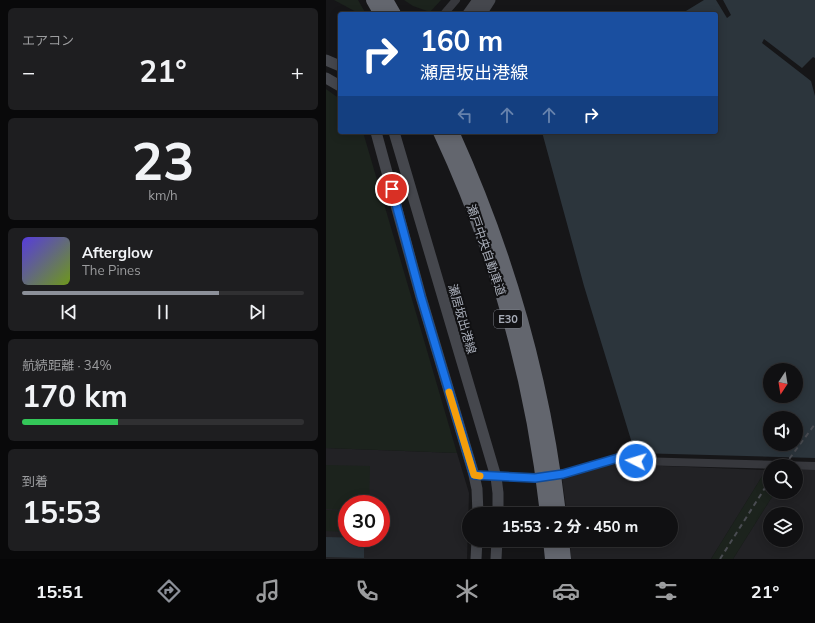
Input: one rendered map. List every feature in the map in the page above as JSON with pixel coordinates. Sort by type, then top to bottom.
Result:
[{"type":"highway","points":[[373,0],[380,12]]},
{"type":"highway","points":[[386,0],[393,12]]},
{"type":"highway","name":"瀬戸中央自動車道","points":[[441,134],[477,219],[499,286],[519,356],[533,421],[546,507]]},
{"type":"highway","name":"瀬戸中央自動車道","points":[[453,134],[488,216],[530,351],[544,420],[558,507]]},
{"type":"highway","points":[[551,547],[552,559]]},
{"type":"highway","points":[[563,547],[564,559]]},
{"type":"main road","points":[[469,12],[478,0]]},
{"type":"main road","points":[[482,12],[490,0]]},
{"type":"main road","points":[[326,60],[338,64]]},
{"type":"main road","points":[[326,78],[338,85]]},
{"type":"main road","points":[[377,134],[421,297],[474,475],[477,489],[478,507]]},
{"type":"main road","name":"瀬居坂出港線","points":[[395,134],[496,477],[498,507]]},
{"type":"main road","points":[[476,559],[477,547]]},
{"type":"main road","points":[[496,559],[497,547]]},
{"type":"street","points":[[393,0],[399,12]]},
{"type":"street","points":[[446,12],[456,0]]},
{"type":"street","points":[[474,475],[496,477],[549,477],[618,458],[636,461],[815,466]]},
{"type":"shaded area","points":[[334,0],[358,0],[365,12],[356,12]]},
{"type":"shaded area","points":[[404,0],[441,0],[430,12],[413,6]]},
{"type":"shaded area","points":[[704,0],[716,0],[727,18],[731,15],[723,0],[815,0],[815,58],[813,57],[802,68],[764,39],[762,43],[811,81],[815,96],[815,458],[635,453],[584,286],[543,134],[718,134],[718,12],[684,12]]},
{"type":"shaded area","points":[[326,89],[338,98],[338,134],[364,134],[457,453],[326,448]]},
{"type":"shaded area","points":[[326,448],[457,453],[469,493],[469,507],[462,507],[462,547],[467,547],[467,559],[326,559]]},
{"type":"shaded area","points":[[612,464],[763,470],[763,475],[711,559],[571,559],[570,547],[678,547],[678,507],[566,507],[562,478]]},
{"type":"shaded area","points":[[326,465],[370,466],[369,495],[338,495],[338,510],[326,509]]},
{"type":"shaded area","points":[[803,470],[815,470],[815,559],[733,559],[763,511],[763,547],[803,547],[803,507],[766,507],[771,499],[803,499]]},
{"type":"shaded area","points":[[763,475],[763,499],[771,499],[766,507],[763,507],[763,511],[733,559],[711,559]]},
{"type":"shaded area","points":[[326,510],[338,511],[338,532],[326,531]]},
{"type":"shaded area","points":[[326,537],[338,537],[338,547],[364,547],[364,558],[326,557]]},
{"type":"railway","points":[[789,459],[815,424]]},
{"type":"railway","points":[[720,559],[763,491]]},
{"type":"slow traffic","points":[[449,392],[474,475],[480,476]]},
{"type":"route","points":[[392,189],[421,297],[474,475],[516,478],[549,477],[618,458],[636,461]]}]
